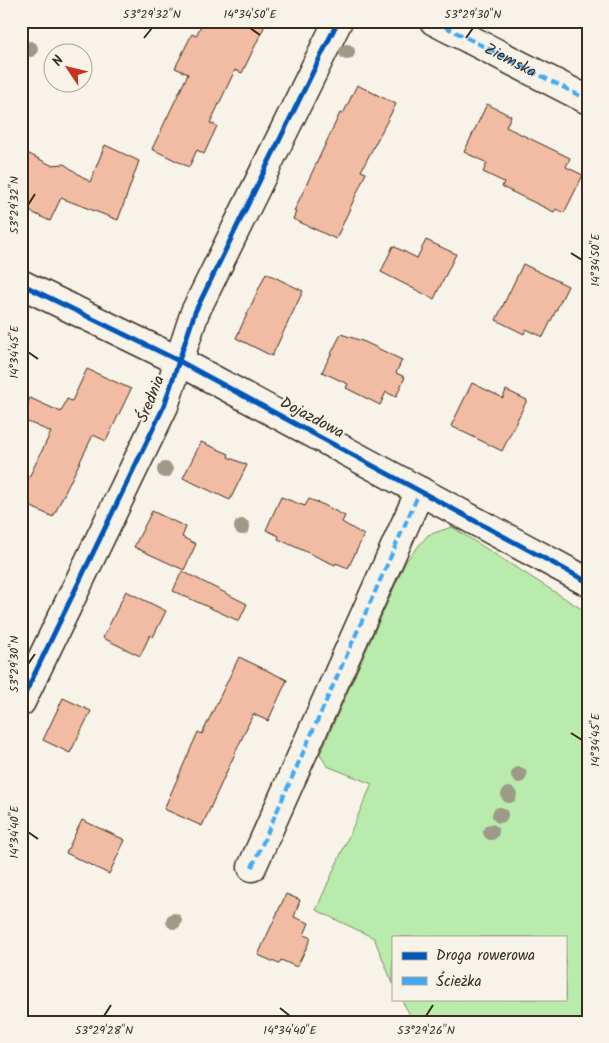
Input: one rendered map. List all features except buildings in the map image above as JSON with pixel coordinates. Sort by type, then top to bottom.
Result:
[{"type":"street","name":"Średnia","points":[[21,702],[164,406],[195,312],[338,21]]},
{"type":"street","name":"Ziemska","points":[[434,21],[588,100]]},
{"type":"street","name":"Dojazdowa","points":[[21,284],[179,361],[588,582]]},
{"type":"street","points":[[252,867],[420,491]]},
{"type":"green space","points":[[452,527],[588,613],[588,1022],[414,1022],[402,1000],[566,1000],[566,936],[392,936],[392,982],[374,938],[316,910],[372,784],[327,766],[320,754],[406,561],[428,535]]},
{"type":"marked path","points":[[434,21],[588,100]]},
{"type":"marked path","points":[[252,867],[420,491]]},
{"type":"cycle path","points":[[21,702],[164,406],[195,312],[338,21]]},
{"type":"cycle path","points":[[21,284],[179,361],[588,582]]}]
